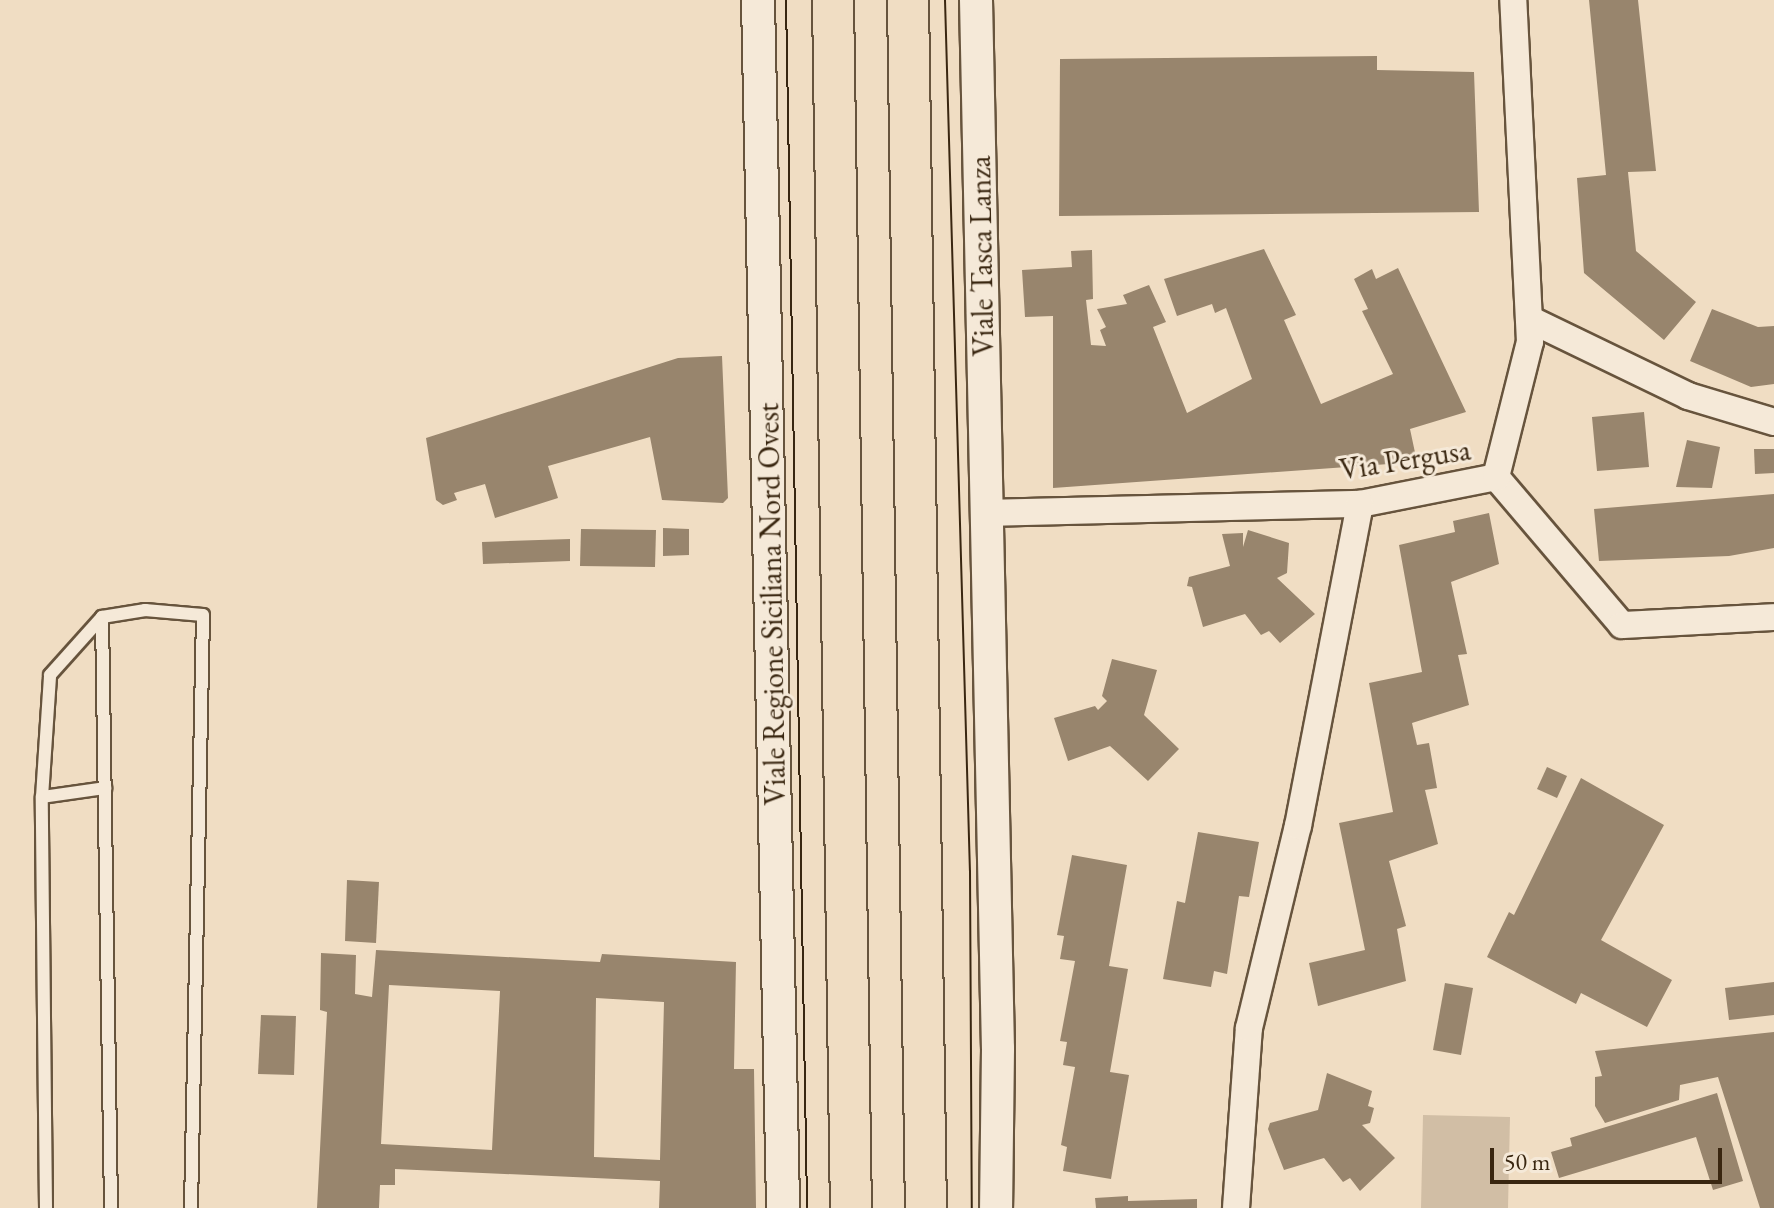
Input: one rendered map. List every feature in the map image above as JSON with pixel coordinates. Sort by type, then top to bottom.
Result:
[{"type":"main road","points":[[833,0],[851,1208]]},
{"type":"main road","points":[[908,0],[926,1208]]},
{"type":"street","name":"Viale Regione Siciliana Nord Ovest","points":[[758,0],[783,1208]]},
{"type":"street","name":"Viale Tasca Lanza","points":[[976,0],[987,513]]},
{"type":"street","name":"Via Pergusa","points":[[987,513],[1360,504],[1496,477],[1530,342],[1513,0]]},
{"type":"street","points":[[1529,319],[1688,396],[1774,422]]},
{"type":"street","points":[[1496,477],[1622,625],[1774,617]]},
{"type":"street","points":[[1236,1208],[1249,1028],[1298,826],[1360,504]]},
{"type":"street","points":[[987,513],[998,1049],[996,1208]]},
{"type":"lane","points":[[46,1208],[42,797],[50,675],[102,617],[145,610],[203,615],[191,1208]]},
{"type":"lane","points":[[102,617],[111,1208]]},
{"type":"lane","points":[[42,797],[105,788]]},
{"type":"shaded area","points":[[1423,1115],[1510,1117],[1508,1208],[1421,1208]]},
{"type":"building","points":[[1589,0],[1638,0],[1656,171],[1628,172],[1636,251],[1696,302],[1664,340],[1584,273],[1577,178],[1606,175]]},
{"type":"building","points":[[1377,56],[1377,70],[1474,72],[1479,212],[1059,216],[1060,59]]},
{"type":"building","points":[[1264,249],[1296,315],[1284,320],[1321,404],[1393,374],[1362,311],[1368,309],[1354,279],[1372,269],[1376,279],[1398,268],[1466,412],[1410,429],[1417,462],[1053,488],[1053,316],[1025,317],[1022,270],[1072,267],[1071,251],[1092,250],[1093,299],[1086,300],[1091,345],[1106,346],[1100,330],[1106,327],[1097,309],[1127,304],[1123,295],[1149,285],[1166,322],[1153,327],[1187,413],[1252,379],[1226,308],[1215,313],[1212,304],[1177,316],[1164,279]]},
{"type":"building","points":[[1712,309],[1758,327],[1774,326],[1774,384],[1751,387],[1690,361]]},
{"type":"building","points":[[722,356],[728,498],[723,503],[662,500],[650,437],[548,466],[558,498],[495,518],[485,484],[454,493],[457,500],[443,505],[436,500],[426,438],[678,358]]},
{"type":"building","points":[[1644,412],[1649,467],[1597,471],[1592,417]]},
{"type":"building","points":[[1687,440],[1720,447],[1712,488],[1676,487]]},
{"type":"building","points":[[1754,449],[1774,449],[1774,473],[1755,474]]},
{"type":"building","points":[[1774,494],[1774,548],[1729,556],[1599,561],[1594,509]]},
{"type":"building","points":[[1489,513],[1499,564],[1451,582],[1467,654],[1458,655],[1469,705],[1412,723],[1417,745],[1429,743],[1437,788],[1425,790],[1438,844],[1389,861],[1406,926],[1397,929],[1406,981],[1318,1006],[1309,963],[1365,950],[1339,823],[1393,812],[1369,683],[1422,672],[1399,545],[1455,532],[1453,521]]},
{"type":"building","points":[[663,528],[689,529],[689,555],[663,556]]},
{"type":"building","points":[[581,529],[656,530],[655,567],[580,566]]},
{"type":"building","points":[[1248,530],[1289,543],[1287,573],[1277,578],[1315,614],[1280,643],[1269,631],[1261,635],[1245,614],[1203,627],[1192,587],[1187,586],[1189,577],[1230,566],[1222,534],[1243,533],[1243,547]]},
{"type":"building","points":[[570,539],[570,561],[483,564],[482,542]]},
{"type":"building","points":[[1112,659],[1157,670],[1144,715],[1179,749],[1148,781],[1110,746],[1068,761],[1054,718],[1095,706],[1098,710],[1107,701],[1102,696]]},
{"type":"building","points":[[1547,767],[1567,776],[1557,798],[1537,789]]},
{"type":"building","points":[[1581,778],[1664,825],[1601,940],[1672,980],[1647,1027],[1581,993],[1576,1004],[1487,957],[1509,912],[1514,915]]},
{"type":"building","points":[[1198,832],[1259,842],[1249,897],[1239,896],[1227,974],[1214,971],[1211,987],[1163,979],[1177,901],[1185,903]]},
{"type":"building","points":[[1072,855],[1127,865],[1109,966],[1128,969],[1110,1072],[1129,1075],[1111,1179],[1063,1171],[1067,1147],[1061,1145],[1075,1067],[1063,1065],[1067,1042],[1060,1041],[1075,961],[1060,959],[1064,936],[1057,935]]},
{"type":"building","points":[[347,880],[379,882],[376,943],[345,941]]},
{"type":"building","points":[[376,950],[600,962],[602,954],[736,962],[734,1069],[754,1069],[756,1208],[659,1208],[660,1181],[395,1169],[395,1185],[380,1185],[379,1208],[317,1208],[327,1012],[320,1010],[321,953],[356,955],[355,994],[372,997]],"holes":[[[389,985],[500,991],[492,1150],[381,1144]],[[596,998],[664,1002],[660,1160],[594,1157]]]},
{"type":"building","points":[[1774,982],[1774,1015],[1729,1020],[1725,988]]},
{"type":"building","points":[[1445,983],[1473,988],[1461,1055],[1433,1050]]},
{"type":"building","points":[[261,1015],[296,1016],[294,1075],[258,1074]]},
{"type":"building","points":[[1774,1032],[1774,1208],[1760,1208],[1718,1077],[1680,1085],[1679,1100],[1605,1123],[1595,1106],[1595,1077],[1602,1076],[1595,1051]]},
{"type":"building","points":[[1327,1073],[1372,1091],[1368,1106],[1374,1108],[1370,1123],[1362,1125],[1395,1158],[1360,1191],[1350,1178],[1343,1182],[1324,1158],[1284,1170],[1268,1129],[1270,1123],[1318,1110]]},
{"type":"building","points":[[1717,1093],[1743,1181],[1713,1190],[1696,1137],[1559,1178],[1551,1152],[1572,1146],[1570,1138]]},
{"type":"building","points":[[1128,1196],[1128,1201],[1197,1199],[1197,1208],[1096,1208],[1095,1198]]},
{"type":"tram line","points":[[786,0],[807,1208]]},
{"type":"tram line","points":[[945,0],[970,871],[972,1208]]}]
